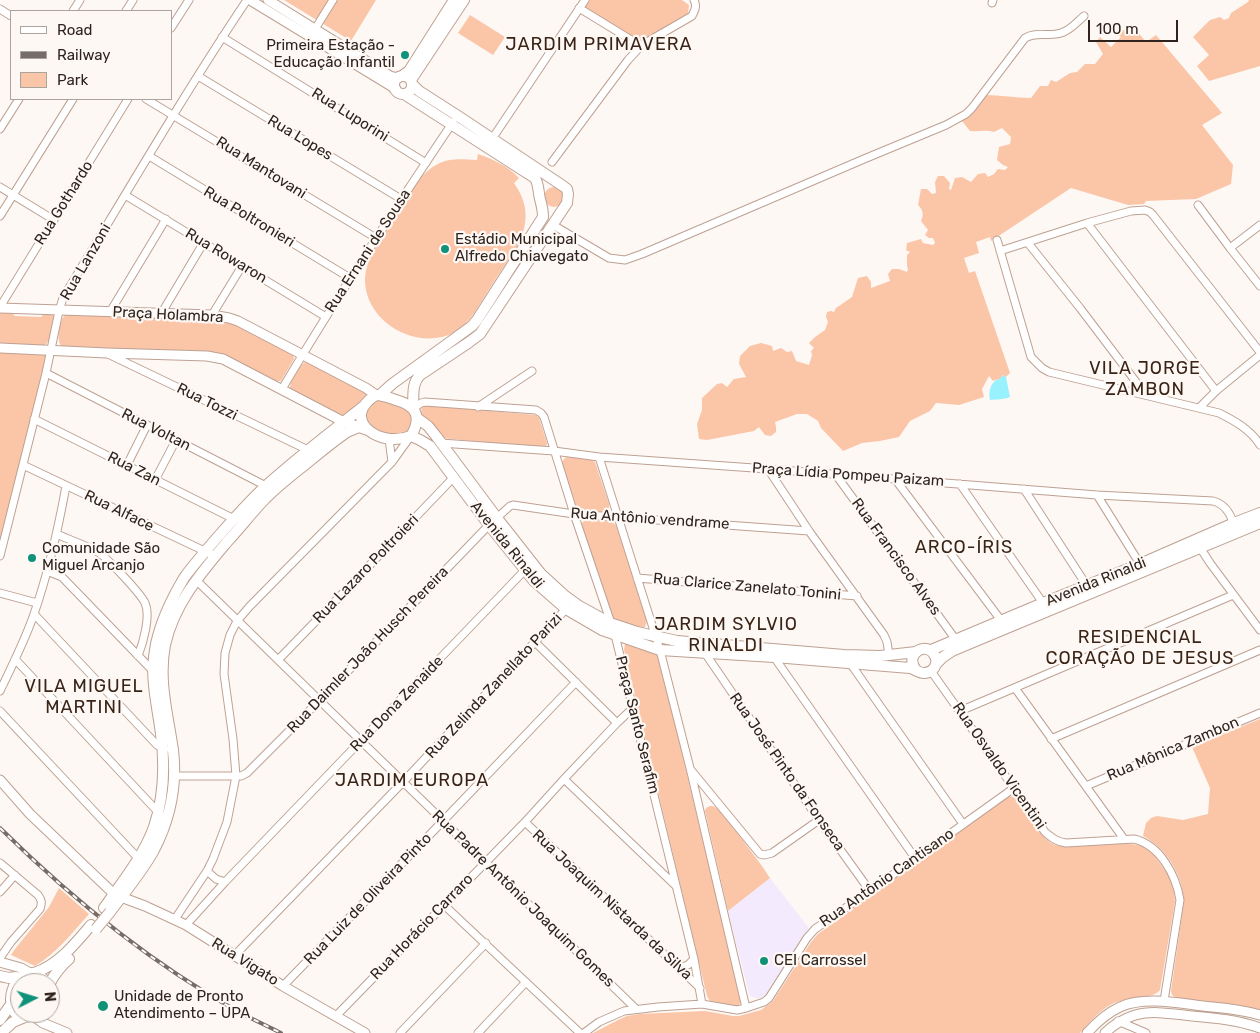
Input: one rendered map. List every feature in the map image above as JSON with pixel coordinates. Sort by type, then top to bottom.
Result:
[{"type":"main road","points":[[400,92],[406,93],[411,90],[406,80],[408,71],[454,0]]},
{"type":"main road","points":[[55,973],[80,948],[117,896],[154,828],[168,750],[162,672],[166,645],[172,623],[184,598],[210,554],[234,519],[266,486],[369,400],[472,326],[541,222],[543,206],[540,200],[538,182],[535,178],[400,92],[394,84],[406,80],[464,0]]},
{"type":"main road","points":[[117,896],[137,876],[154,850],[165,826],[171,802],[175,776],[154,694],[153,671],[156,645],[163,621],[171,602],[185,578],[277,488],[342,435],[356,427],[365,428],[379,437],[389,439],[411,437],[416,426],[413,385],[416,379],[480,334],[553,225],[568,199],[567,189],[558,182],[418,91],[406,80]]},
{"type":"main road","points":[[540,191],[549,183],[558,182]]},
{"type":"main road","points":[[543,206],[546,209],[557,211],[564,208]]},
{"type":"main road","name":"Avenida Rinaldi","points":[[378,395],[405,402],[428,426],[524,570],[545,592],[566,609],[590,624],[615,635],[660,650],[774,657],[916,670]]},
{"type":"main road","points":[[364,406],[362,421],[365,428]]},
{"type":"main road","name":"Avenida Rinaldi","points":[[411,437],[430,446],[453,478],[551,584],[578,606],[610,623],[637,632],[677,641],[844,655],[889,655],[916,652]]},
{"type":"main road","name":"Avenida Rinaldi","points":[[931,650],[1201,548],[1260,513]]},
{"type":"main road","name":"Avenida Rinaldi","points":[[934,668],[943,657],[952,651],[1043,603],[1092,588],[1140,564],[1234,528],[1260,523]]},
{"type":"main road","points":[[924,648],[931,650],[936,657],[934,668],[924,673],[916,670],[912,659],[916,652],[924,648]]},
{"type":"main road","points":[[30,973],[45,970],[94,927]]},
{"type":"main road","points":[[0,1020],[10,984]]},
{"type":"main road","points":[[1,1033],[12,1023]]},
{"type":"street","points":[[172,26],[189,0]]},
{"type":"street","points":[[248,0],[400,92]]},
{"type":"street","name":"Rua Lanzoni","points":[[0,556],[46,374],[63,298],[222,37],[248,0]]},
{"type":"street","points":[[268,0],[390,76],[406,80]]},
{"type":"street","points":[[315,29],[333,0]]},
{"type":"street","points":[[492,139],[585,0]]},
{"type":"street","points":[[552,162],[628,60],[642,46],[692,16],[696,4],[694,0]]},
{"type":"street","points":[[580,8],[642,46]]},
{"type":"street","points":[[553,225],[609,258],[625,260],[642,254],[958,119],[966,114],[980,99],[1025,38],[1033,34],[1061,34],[1084,16]]},
{"type":"street","name":"Rua Luporini","points":[[222,37],[426,162]]},
{"type":"street","name":"Rua Lopes","points":[[198,76],[401,200]]},
{"type":"street","points":[[0,130],[18,100]]},
{"type":"street","points":[[0,216],[72,100]]},
{"type":"street","name":"Rua Gothardo","points":[[0,307],[127,100]]},
{"type":"street","name":"Rua Mantovani","points":[[148,100],[376,238]]},
{"type":"street","name":"Rua Ernani de Sousa","points":[[282,389],[350,278],[458,116]]},
{"type":"street","name":"Rua Poltronieri","points":[[149,156],[350,278]]},
{"type":"street","points":[[0,187],[54,220]]},
{"type":"street","name":"Rua Rowaron","points":[[125,195],[326,316]]},
{"type":"street","points":[[1198,205],[1260,286]]},
{"type":"street","points":[[1000,251],[1086,223],[1131,211],[1145,210],[1150,212],[1260,353],[1198,408]]},
{"type":"street","points":[[110,312],[166,219]]},
{"type":"street","points":[[1086,223],[1216,391]]},
{"type":"street","points":[[1230,248],[1260,225]]},
{"type":"street","points":[[997,240],[1031,356],[1036,364],[1049,372],[1220,413],[1234,420],[1247,430],[1260,445]]},
{"type":"street","points":[[161,314],[204,242]]},
{"type":"street","points":[[1028,243],[1146,395]]},
{"type":"street","points":[[212,315],[242,266]]},
{"type":"street","name":"Praça Holambra","points":[[0,307],[59,311],[212,315],[229,318],[378,395]]},
{"type":"street","points":[[0,348],[223,358],[344,422],[365,428]]},
{"type":"street","name":"Rua Tozzi","points":[[107,353],[308,450]]},
{"type":"street","points":[[478,407],[532,371]]},
{"type":"street","name":"Rua Voltan","points":[[46,374],[266,486]]},
{"type":"street","name":"Praça Santo Serafim","points":[[415,413],[421,403],[425,402],[536,410],[544,417],[574,514],[615,635],[694,960],[702,1004]]},
{"type":"street","name":"Rua Zan","points":[[34,419],[234,519]]},
{"type":"street","points":[[127,465],[147,425]]},
{"type":"street","points":[[175,919],[207,871],[227,822],[236,776],[224,674],[225,653],[237,621],[392,462],[411,437]]},
{"type":"street","points":[[389,439],[392,462]]},
{"type":"street","points":[[156,480],[176,440]]},
{"type":"street","name":"Praça Lídia Pompeu Paizam","points":[[441,443],[1097,495],[1216,502],[1221,504],[1231,514],[1234,528]]},
{"type":"street","points":[[599,457],[660,650],[690,768],[746,1008]]},
{"type":"street","name":"Rua Alface","points":[[23,465],[210,554]]},
{"type":"street","points":[[768,469],[809,531],[884,635],[889,655]]},
{"type":"street","name":"Rua Francisco Alves","points":[[836,475],[956,640]]},
{"type":"street","name":"Rua Lazaro Poltroieri","points":[[278,660],[453,478]]},
{"type":"street","points":[[895,479],[1004,624]]},
{"type":"street","points":[[960,484],[1043,603]]},
{"type":"street","points":[[0,691],[34,614],[57,534],[66,486]]},
{"type":"street","points":[[1024,489],[1092,588]]},
{"type":"street","points":[[1097,495],[1140,564]]},
{"type":"street","name":"Rua Antônio vendrame","points":[[493,522],[510,506],[516,504],[574,514],[809,531]]},
{"type":"street","name":"Rua Daimler João Husch Pereira","points":[[236,776],[247,774],[493,522]]},
{"type":"street","points":[[57,534],[97,551],[108,560],[145,603],[148,616],[142,647],[138,656]]},
{"type":"street","points":[[1201,548],[1260,630]]},
{"type":"street","name":"Rua Dona Zenaide","points":[[186,925],[524,570]]},
{"type":"street","points":[[47,571],[62,578],[153,671]]},
{"type":"street","name":"Rua Clarice Zanelato Tonini","points":[[637,578],[857,596]]},
{"type":"street","name":"Rua Padre Antônio Joaquim Gomes","points":[[196,580],[636,1009]]},
{"type":"street","points":[[0,593],[37,604]]},
{"type":"street","points":[[960,711],[1233,595]]},
{"type":"street","name":"Rua Zelinda Zanellato Parizi","points":[[234,956],[403,782],[566,609]]},
{"type":"street","points":[[34,614],[157,745],[168,750]]},
{"type":"street","points":[[534,642],[617,723]]},
{"type":"street","points":[[1051,739],[1260,650]]},
{"type":"street","name":"Rua José Pinto da Fonseca","points":[[705,652],[819,820],[870,891]]},
{"type":"street","points":[[774,657],[915,858]]},
{"type":"street","points":[[15,659],[158,812]]},
{"type":"street","points":[[850,663],[963,824]]},
{"type":"street","name":"Rua Osvaldo Vicentini","points":[[934,668],[960,711],[1045,832],[1052,839],[1059,842],[1134,839],[1147,844],[1154,850],[1171,872],[1178,890],[1179,908],[1164,1001]]},
{"type":"street","name":"Rua Luiz de Oliveira Pinto","points":[[283,986],[576,682]]},
{"type":"street","points":[[1015,688],[1124,839]]},
{"type":"street","name":"Rua Horácio Carraro","points":[[336,1016],[486,863],[633,708]]},
{"type":"street","points":[[0,711],[138,858]]},
{"type":"street","name":"Rua Mônica Zambon","points":[[1086,786],[1260,713]]},
{"type":"street","points":[[690,768],[760,854],[772,853],[819,820]]},
{"type":"street","points":[[175,776],[236,776]]},
{"type":"street","points":[[564,779],[676,886]]},
{"type":"street","name":"Rua Vigato","points":[[0,780],[44,827],[117,896],[186,925],[283,986],[365,1033]]},
{"type":"street","name":"Rua Antônio Cantisano","points":[[584,1033],[599,1022],[624,1011],[702,1004],[737,1010],[764,1002],[769,998],[807,938],[815,929],[1014,788]]},
{"type":"street","name":"Rua Joaquim Nistarda da Silva","points":[[525,822],[700,988]]},
{"type":"street","points":[[652,863],[662,861],[668,856]]},
{"type":"street","points":[[0,863],[42,899],[40,909],[11,942],[0,960],[21,968],[24,973]]},
{"type":"street","points":[[207,871],[216,879],[225,882]]},
{"type":"street","points":[[0,892],[15,875]]},
{"type":"street","points":[[444,905],[580,1033]]},
{"type":"street","points":[[400,1033],[486,943]]},
{"type":"street","points":[[679,968],[688,965],[694,960]]},
{"type":"street","points":[[478,1033],[526,982]]},
{"type":"street","points":[[1087,1033],[1109,1013],[1121,1006],[1141,1002],[1164,1001],[1232,1009],[1260,1015]]},
{"type":"street","points":[[1106,1033],[1118,1021],[1136,1015],[1161,1012],[1229,1020],[1260,1028]]},
{"type":"street","points":[[1118,1021],[1146,1033]]},
{"type":"street","points":[[43,1023],[67,1033]]},
{"type":"shaded area","name":"CEI Carrossel","points":[[770,878],[809,928],[766,995],[756,998],[749,994],[728,911]]},
{"type":"green space","points":[[284,0],[376,0],[351,41]]},
{"type":"green space","points":[[588,0],[682,0],[689,5],[688,14],[639,42],[583,8]]},
{"type":"green space","points":[[1249,0],[1260,0],[1260,66],[1209,81],[1197,66],[1209,55],[1193,37],[1210,20],[1220,17],[1224,20],[1229,18],[1231,13]]},
{"type":"green space","points":[[470,15],[505,37],[493,55],[458,33]]},
{"type":"green space","points":[[1131,24],[1146,42],[1156,35],[1222,113],[1202,125],[1233,165],[1231,184],[1196,199],[1146,201],[1144,204],[1128,205],[1071,188],[991,241],[990,237],[976,242],[979,253],[964,258],[969,273],[975,271],[1010,373],[1006,377],[1003,375],[1000,379],[993,381],[989,376],[982,389],[984,397],[959,405],[936,403],[930,411],[910,421],[899,437],[862,443],[843,451],[821,428],[818,421],[807,414],[797,414],[775,422],[776,432],[771,436],[765,435],[759,427],[754,431],[707,440],[699,439],[697,424],[702,410],[702,398],[717,384],[722,383],[727,387],[734,379],[746,377],[739,364],[740,356],[750,346],[761,343],[772,346],[773,351],[781,348],[787,352],[792,351],[796,361],[809,365],[812,355],[811,351],[814,348],[809,343],[825,330],[828,322],[827,312],[834,312],[836,308],[852,297],[858,278],[867,276],[871,282],[871,288],[890,281],[888,274],[892,269],[907,272],[907,255],[910,252],[906,250],[907,243],[921,239],[923,243],[933,245],[935,243],[933,238],[925,235],[928,230],[921,221],[922,212],[918,205],[921,189],[927,189],[932,194],[936,193],[935,182],[938,176],[944,176],[950,183],[949,189],[951,190],[955,178],[962,177],[971,182],[978,174],[985,173],[988,177],[998,169],[1005,170],[1008,167],[997,160],[999,147],[1010,144],[1011,137],[1002,128],[994,132],[970,131],[962,121],[972,112],[985,95],[1031,98],[1040,86],[1048,86],[1051,80],[1056,82],[1070,73],[1077,72],[1085,64],[1095,64],[1103,54],[1096,42],[1100,37],[1111,47],[1121,37],[1118,35]]},
{"type":"green space","name":"Estádio Municipal Alfredo Chiavegato","points":[[478,154],[500,163],[519,178],[514,183],[522,198],[526,220],[519,243],[478,308],[460,329],[441,337],[425,338],[411,336],[396,330],[374,310],[368,296],[365,281],[371,255],[421,177],[440,163],[453,159],[477,160]]},
{"type":"green space","points":[[550,187],[558,187],[564,193],[564,201],[558,207],[550,207],[544,201],[544,193]]},
{"type":"green space","points":[[10,311],[15,316],[41,317],[45,313],[51,313],[54,318],[47,343],[44,346],[0,343],[0,314]]},
{"type":"green space","points":[[66,314],[230,322],[293,354],[294,359],[281,381],[274,381],[230,358],[64,347],[59,343],[59,334],[60,325]]},
{"type":"green space","points":[[0,351],[48,354],[0,544]]},
{"type":"green space","points":[[305,362],[309,362],[368,394],[368,396],[345,416],[342,416],[293,391],[290,388],[291,381],[297,370]]},
{"type":"green space","points":[[386,400],[406,407],[414,417],[408,433],[395,437],[370,428],[365,423],[365,411],[372,402]]},
{"type":"green space","points":[[422,405],[536,415],[539,418],[547,445],[541,448],[442,438],[421,414]]},
{"type":"green space","points":[[567,457],[591,459],[595,462],[609,504],[608,511],[581,510],[576,506],[562,462]]},
{"type":"green space","points":[[586,519],[609,520],[616,525],[646,616],[647,621],[642,629],[613,620],[582,525]]},
{"type":"green space","points":[[625,644],[657,653],[659,657],[741,1001],[738,1007],[713,1003],[707,996],[624,650]]},
{"type":"green space","points":[[1260,719],[1260,1011],[1232,1005],[1178,999],[1172,995],[1184,901],[1183,891],[1172,863],[1152,841],[1143,836],[1146,823],[1151,818],[1157,816],[1183,820],[1208,814],[1210,788],[1192,747]]},
{"type":"green space","points":[[1008,797],[1017,797],[1038,829],[1053,844],[1067,846],[1126,843],[1142,846],[1155,856],[1172,884],[1175,901],[1160,990],[1156,993],[1112,1004],[1091,1021],[1080,1033],[593,1033],[627,1016],[639,1014],[705,1011],[739,1016],[761,1010],[773,1001],[818,934]]},
{"type":"green space","points":[[710,806],[720,810],[770,878],[728,911],[705,811]]},
{"type":"green space","points":[[59,888],[89,914],[57,949],[35,966],[11,955],[49,907]]},
{"type":"water","points":[[1003,375],[1006,377],[1010,397],[990,400],[989,393],[992,384]]},
{"type":"railway","points":[[0,828],[83,904],[142,950],[204,992],[281,1033]]},
{"type":"place","name":"Primeira Estação - Educação Infantil","points":[[405,55]]},
{"type":"place","name":"Estádio Municipal Alfredo Chiavegato","points":[[445,249]]},
{"type":"place","name":"Comunidade São Miguel Arcanjo","points":[[32,558]]},
{"type":"place","name":"CEI Carrossel","points":[[764,961]]},
{"type":"place","name":"Unidade de Pronto Atendimento – UPA","points":[[103,1006]]},
{"type":"district","name":"JARDIM PRIMAVERA","points":[[599,45]]},
{"type":"district","name":"VILA JORGE ZAMBON","points":[[1145,379]]},
{"type":"district","name":"ARCO-ÍRIS","points":[[964,548]]},
{"type":"district","name":"JARDIM SYLVIO RINALDI","points":[[726,635]]},
{"type":"district","name":"RESIDENCIAL CORAÇÃO DE JESUS","points":[[1140,648]]},
{"type":"district","name":"VILA MIGUEL MARTINI","points":[[84,698]]},
{"type":"district","name":"JARDIM EUROPA","points":[[412,781]]}]
